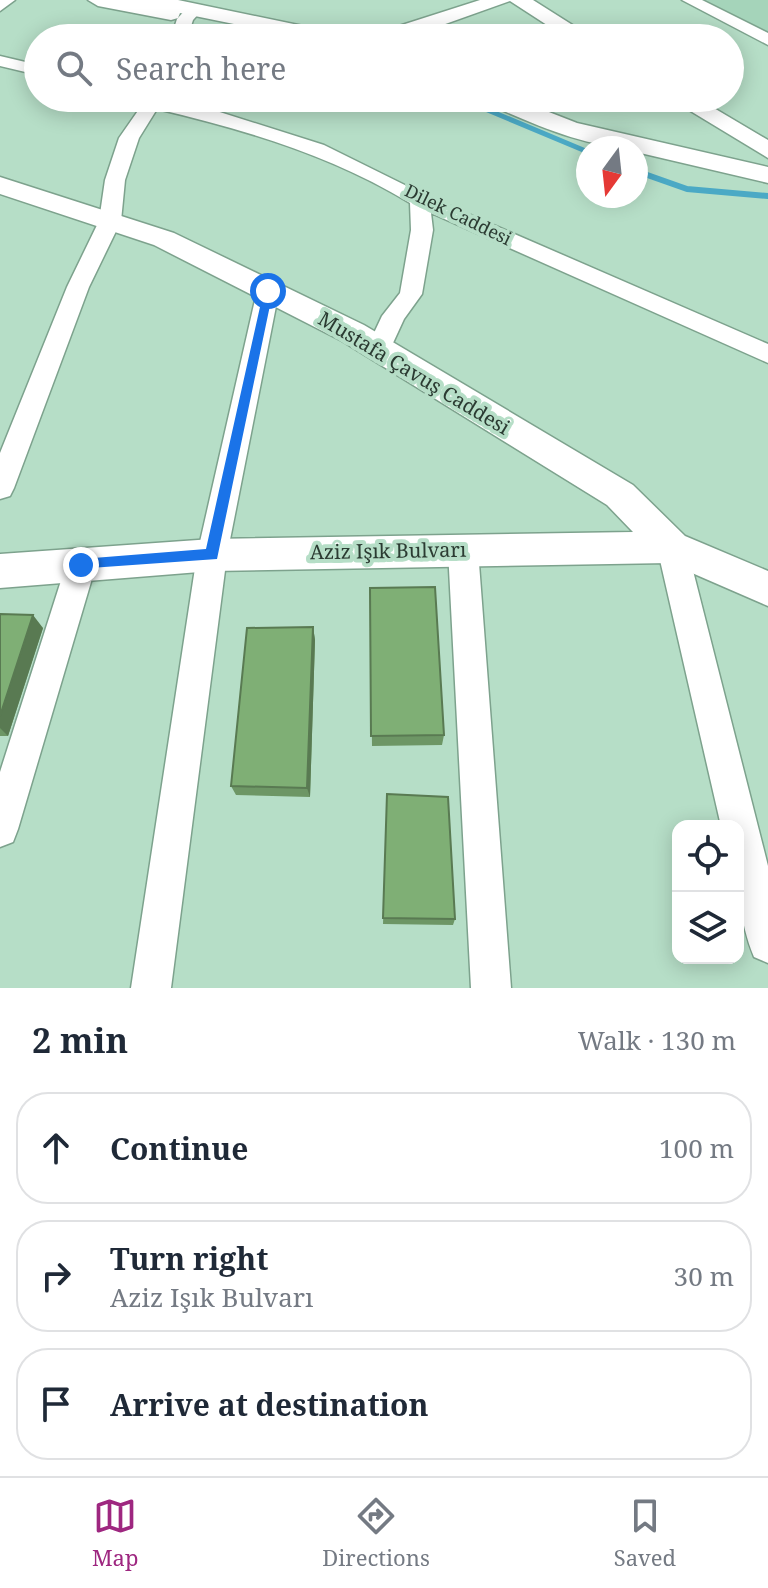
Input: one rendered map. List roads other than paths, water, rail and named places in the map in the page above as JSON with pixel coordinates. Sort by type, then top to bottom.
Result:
[{"type":"street","points":[[0,6],[7,0]]},
{"type":"street","points":[[98,0],[245,24]]},
{"type":"street","points":[[149,0],[189,15]]},
{"type":"street","points":[[427,24],[500,0]]},
{"type":"street","points":[[519,0],[559,24]]},
{"type":"street","points":[[690,0],[737,24]]},
{"type":"street","points":[[744,28],[768,40]]},
{"type":"street","points":[[0,61],[24,67]]},
{"type":"street","points":[[0,488],[78,287],[110,221],[115,180],[129,138],[143,112]]},
{"type":"street","name":"Dilek Caddesi","points":[[200,112],[306,147],[393,182],[420,200],[768,354]]},
{"type":"street","points":[[527,112],[569,129],[768,175]]},
{"type":"street","points":[[704,112],[768,151]]},
{"type":"street","name":"Mustafa Çavuş Caddesi","points":[[0,185],[164,239],[353,333],[620,495],[672,547]]},
{"type":"street","points":[[378,350],[394,316],[411,294],[422,230],[420,200]]},
{"type":"street","points":[[151,988],[212,555],[268,291]]},
{"type":"street","points":[[672,547],[768,943]]},
{"type":"street","name":"Aziz Işık Bulvarı","points":[[0,571],[212,555],[672,547],[768,589]]},
{"type":"street","points":[[463,550],[491,988]]},
{"type":"street","points":[[0,829],[81,565]]},
{"type":"waterway","points":[[492,112],[576,147]]},
{"type":"waterway","points":[[648,175],[687,189],[768,196]]}]
